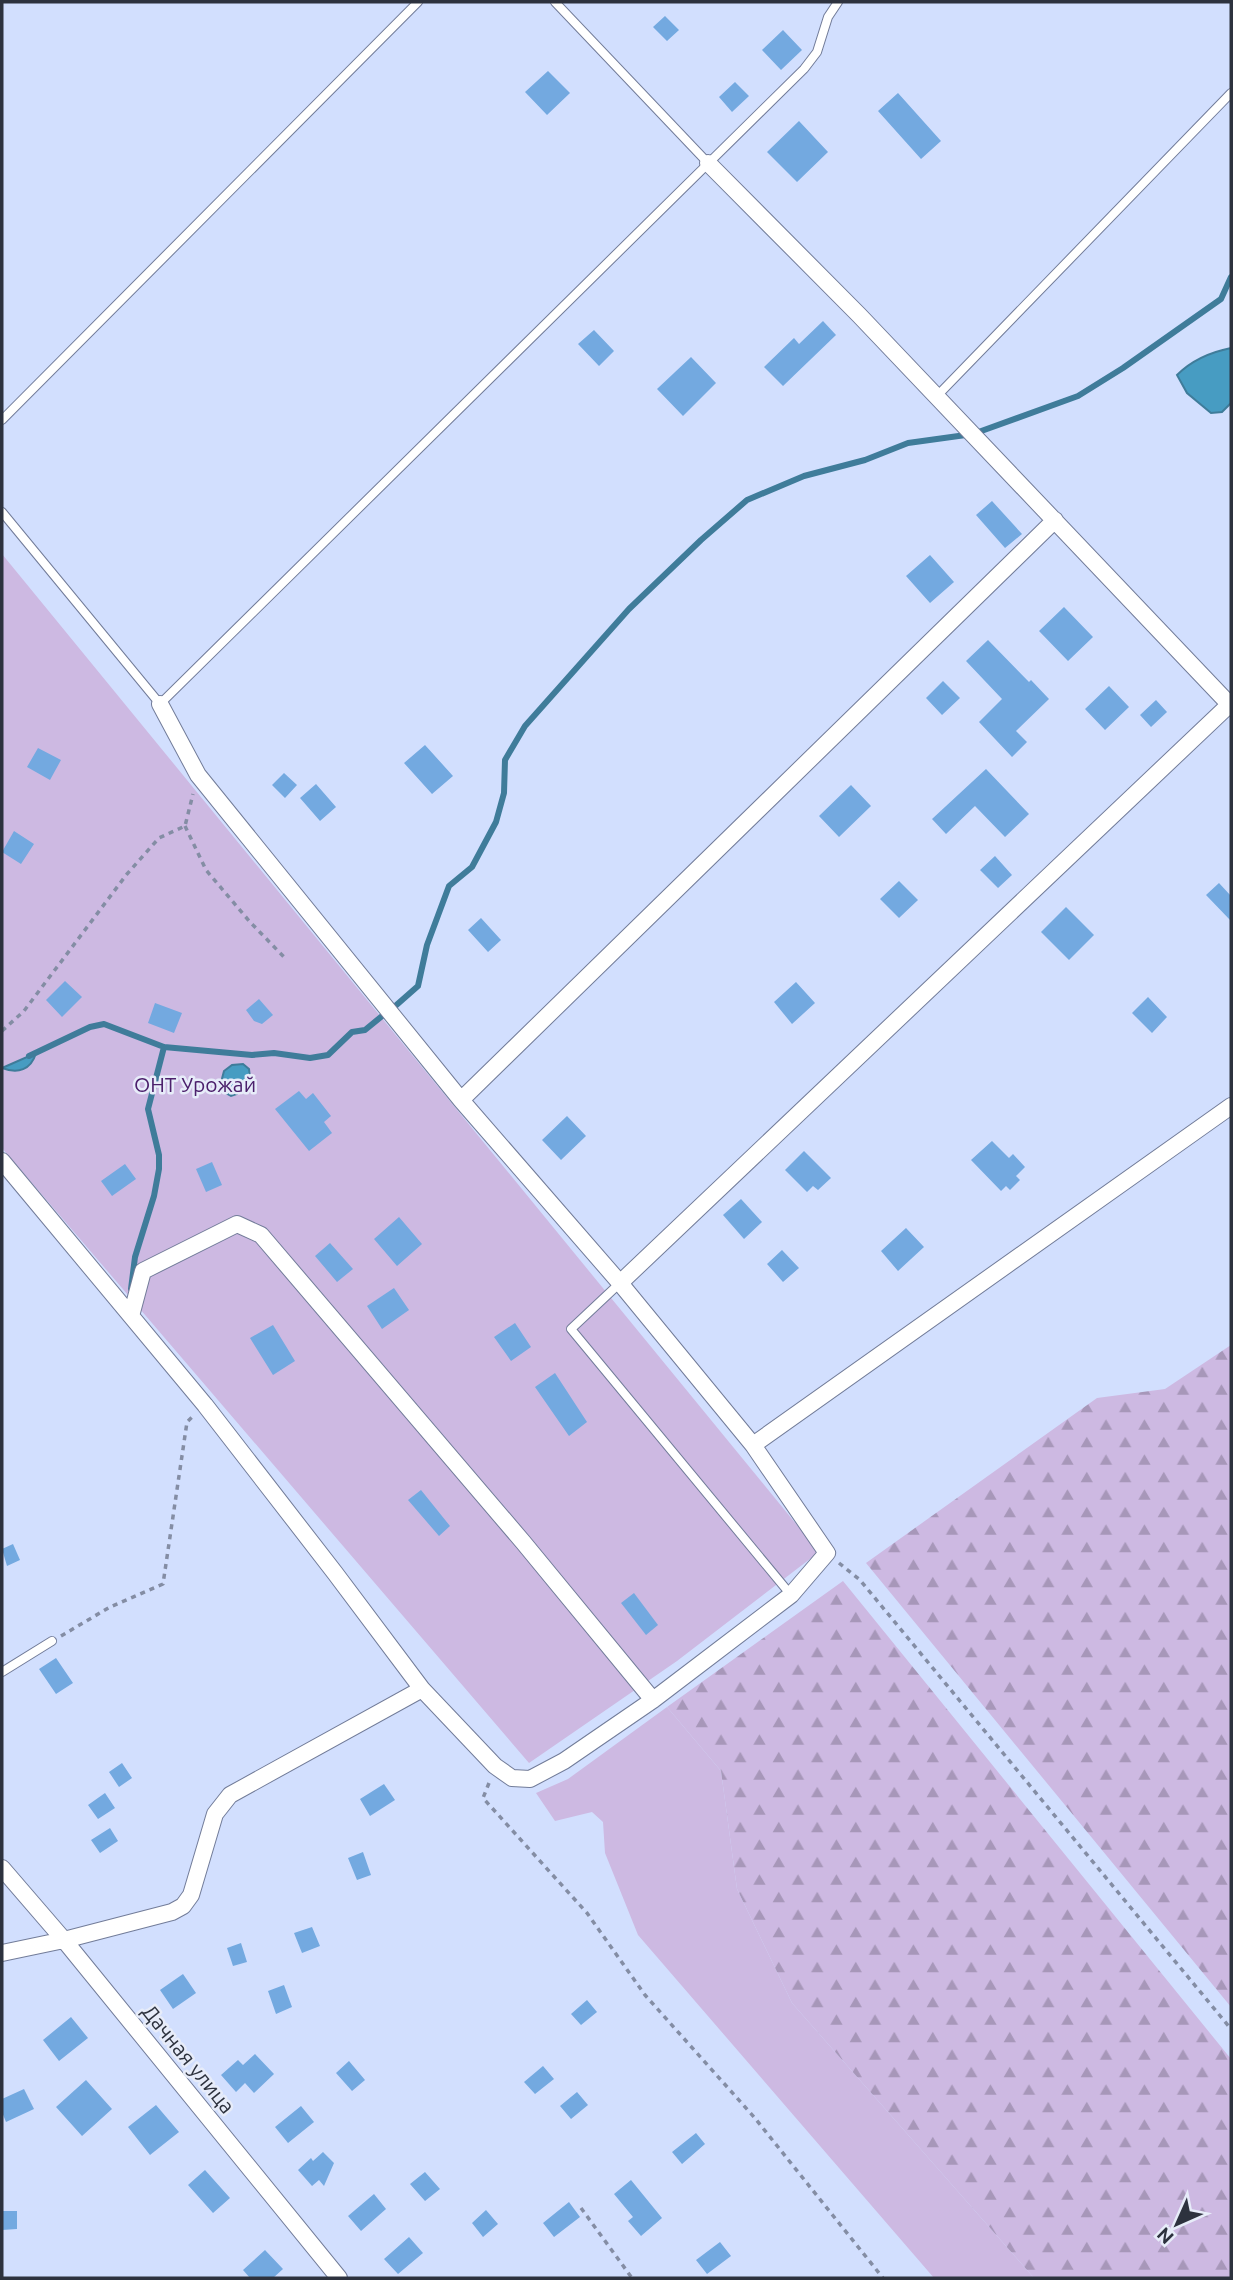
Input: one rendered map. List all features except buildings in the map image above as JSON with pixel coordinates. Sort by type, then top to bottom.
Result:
[{"type":"street","points":[[620,1283],[1231,704],[859,315],[708,163]]},
{"type":"street","points":[[461,1100],[1055,520]]},
{"type":"street","points":[[2,1161],[205,1405],[422,1689],[495,1766],[512,1778],[530,1779],[564,1761],[653,1700],[791,1595],[827,1553],[753,1445],[620,1283],[461,1100],[198,775],[160,704]]},
{"type":"street","points":[[753,1445],[1231,1106]]},
{"type":"street","points":[[131,1316],[143,1271],[237,1224],[261,1234],[523,1542],[653,1700]]},
{"type":"street","points":[[2,1953],[172,1912],[183,1906],[191,1895],[215,1814],[230,1795],[422,1689]]},
{"type":"street","name":"Дачная улица","points":[[2,1868],[64,1940],[339,2278]]},
{"type":"lane","points":[[2,420],[418,2]]},
{"type":"lane","points":[[555,2],[708,163]]},
{"type":"lane","points":[[2,512],[160,704],[804,69],[817,52],[828,17],[838,2]]},
{"type":"lane","points":[[937,396],[1231,93]]},
{"type":"lane","points":[[620,1283],[571,1329],[791,1595]]},
{"type":"lane","points":[[2,1672],[52,1641]]},
{"type":"path","points":[[198,775],[185,826],[206,870],[284,957]]},
{"type":"path","points":[[2,1031],[24,1012],[127,874],[159,838],[185,826]]},
{"type":"path","points":[[52,1641],[110,1607],[163,1584],[187,1422],[205,1405]]},
{"type":"path","points":[[827,1553],[860,1580],[1231,2029]]},
{"type":"path","points":[[495,1766],[483,1798],[587,1913],[645,1994],[754,2118],[883,2278]]},
{"type":"path","points":[[581,2208],[632,2278]]},
{"type":"green space","name":"ОНТ Урожай","points":[[2,554],[819,1552],[677,1661],[529,1763],[2,1148]]},
{"type":"green space","points":[[1231,1345],[1231,2007],[866,1563],[1097,1398],[1165,1389]]},
{"type":"green space","points":[[843,1581],[1231,2059],[1231,2278],[1034,2278],[792,2003],[737,1889],[721,1771],[667,1707]]},
{"type":"green space","points":[[667,1707],[721,1771],[737,1889],[792,2003],[1034,2278],[934,2278],[638,1935],[605,1853],[603,1822],[592,1812],[555,1821],[536,1793],[568,1779]]},
{"type":"water","points":[[1231,348],[1231,403],[1222,412],[1211,413],[1187,393],[1177,375],[1202,357]]},
{"type":"water","points":[[36,1053],[31,1063],[23,1069],[13,1071],[2,1068]]},
{"type":"water","points":[[243,1064],[249,1069],[250,1078],[237,1094],[231,1096],[220,1086],[224,1071],[232,1065]]},
{"type":"waterway","points":[[393,1008],[418,986],[427,945],[449,886],[472,867],[496,822],[504,793],[505,760],[525,726],[629,609],[701,540],[747,500],[804,476],[865,460],[908,443],[973,434],[1078,396],[1221,299],[1231,277]]},
{"type":"waterway","points":[[29,1056],[90,1027],[104,1024],[164,1047],[252,1055],[274,1053],[310,1058],[328,1055],[352,1032],[365,1030],[387,1012]]},
{"type":"waterway","points":[[131,1289],[135,1257],[154,1196],[159,1169],[159,1155],[148,1109],[164,1047]]}]
